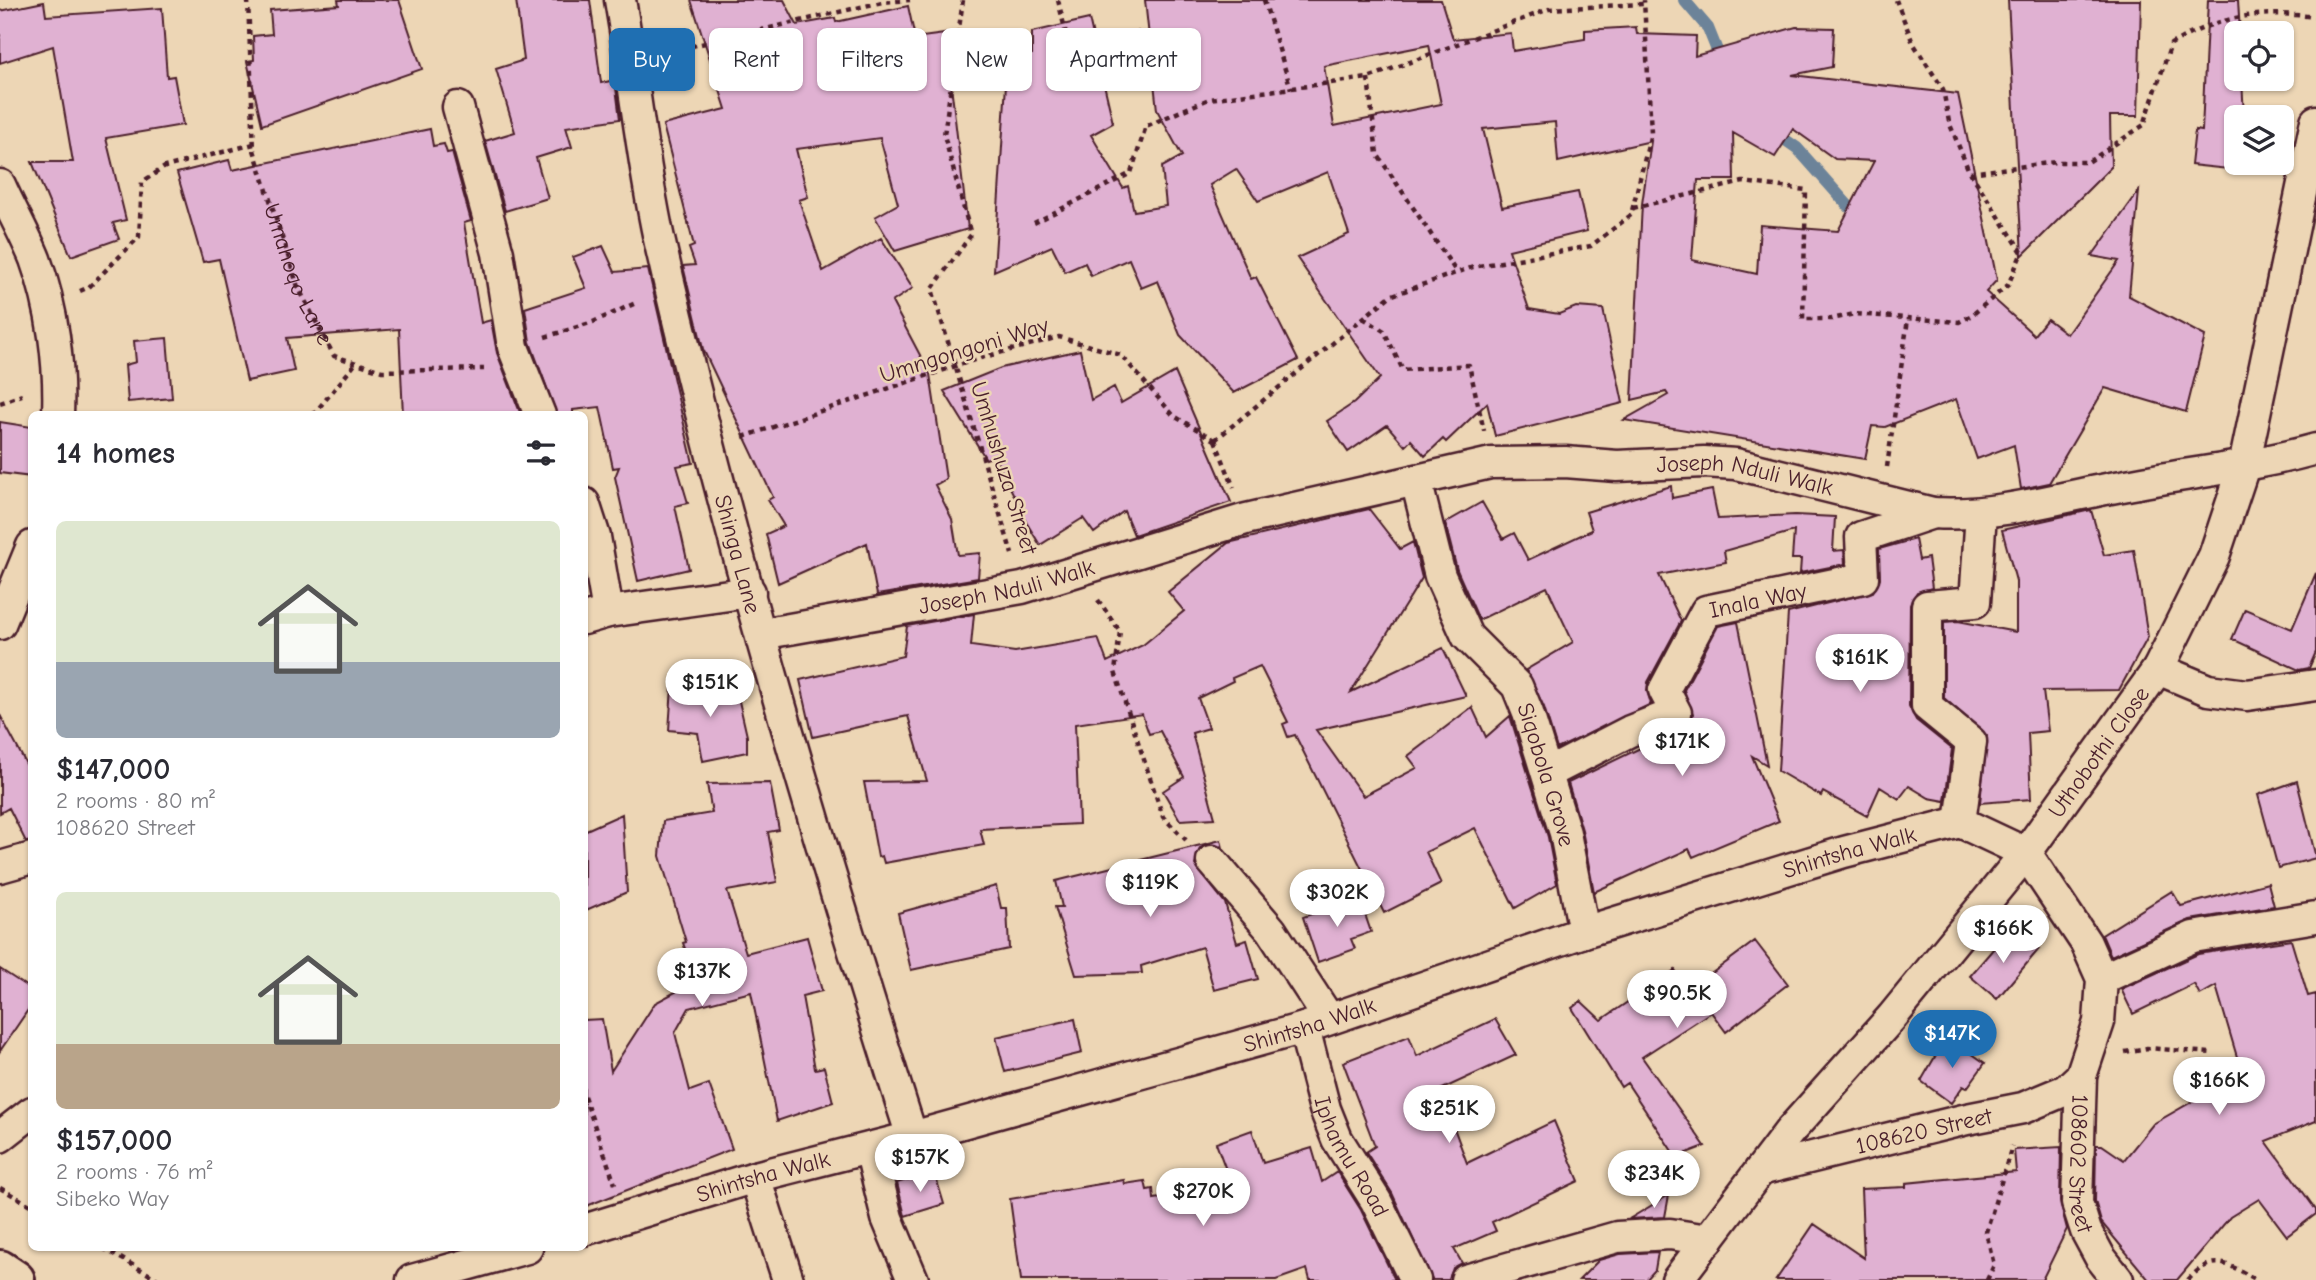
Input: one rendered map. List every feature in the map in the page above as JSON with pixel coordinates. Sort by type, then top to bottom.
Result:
[{"type":"main road","points":[[0,1270],[15,1280]]},
{"type":"street","name":"Shinga Lane","points":[[620,0],[625,28]]},
{"type":"street","name":"Shinga Lane","points":[[636,91],[658,235],[712,449],[821,851],[912,1137]]},
{"type":"street","points":[[458,107],[498,253],[513,347],[538,411]]},
{"type":"street","name":"Uthobothi Close","points":[[1677,1280],[1788,1132],[1892,1017],[2026,853],[2158,669],[2214,556],[2244,466],[2316,121]]},
{"type":"street","points":[[0,185],[35,260],[47,304],[59,383],[58,411]]},
{"type":"street","name":"Joseph Nduli Walk","points":[[761,634],[1022,588],[1246,519],[1491,463],[1564,462],[1617,466],[1704,462],[1736,464],[1882,498],[1933,513],[1981,513],[2123,485],[2244,466],[2316,449]]},
{"type":"street","name":"Siqobola Grove","points":[[1416,480],[1440,576],[1472,644],[1517,686],[1548,773],[1565,833],[1584,932]]},
{"type":"street","name":"Inala Way","points":[[1548,773],[1630,731],[1676,713],[1664,690],[1706,611],[1863,578],[1861,537],[1933,513]]},
{"type":"street","points":[[1981,513],[1975,602],[1927,606],[1927,706],[1971,742],[1960,822],[2026,853],[2086,943],[2102,979],[2099,1022],[2081,1076]]},
{"type":"street","points":[[588,515],[595,537],[596,616],[750,592]]},
{"type":"street","points":[[0,624],[28,556]]},
{"type":"street","points":[[2158,669],[2208,691],[2247,695],[2316,685]]},
{"type":"street","name":"Shintsha Walk","points":[[588,1229],[755,1177],[912,1137],[1317,1024],[1584,932],[1843,852],[1960,822]]},
{"type":"street","points":[[0,867],[28,859]]},
{"type":"street","name":"Iphamu Road","points":[[1212,861],[1271,930],[1317,1024],[1325,1109],[1337,1139],[1376,1201],[1415,1280]]},
{"type":"street","points":[[2102,979],[2193,937],[2316,917]]},
{"type":"street","name":"108620 Street","points":[[1760,1170],[1967,1119],[2023,1108],[2066,1090],[2081,1076]]},
{"type":"street","name":"108602 Street","points":[[2081,1076],[2077,1203],[2095,1249],[2118,1280]]},
{"type":"street","points":[[0,1137],[28,1115]]},
{"type":"street","points":[[870,1148],[887,1218],[913,1280]]},
{"type":"street","points":[[755,1177],[789,1280]]},
{"type":"street","points":[[1466,1280],[1617,1237],[1670,1234],[1708,1240]]},
{"type":"street","points":[[412,1280],[516,1251]]},
{"type":"path","name":"Umahoqo Lane","points":[[248,0],[254,145],[299,287],[334,356],[382,371],[492,369],[513,347],[593,322],[671,286]]},
{"type":"path","points":[[695,45],[882,2],[910,0]]},
{"type":"path","name":"Umhushuza Street","points":[[963,0],[944,135],[971,235],[932,289],[1022,588]]},
{"type":"path","points":[[1058,0],[1065,28]]},
{"type":"path","points":[[1264,0],[1291,89]]},
{"type":"path","points":[[1633,208],[1743,182],[1806,190],[1803,319],[1832,319],[1854,314],[1959,322],[1972,316],[2008,285],[2022,252],[1970,173],[1949,122],[1943,89],[1913,43],[1896,0]]},
{"type":"path","points":[[1034,223],[1131,173],[1146,126],[1209,99],[1368,78],[1549,9],[1643,2],[1651,133],[1631,215],[1591,246],[1473,267],[1390,296],[1215,440],[1246,519]]},
{"type":"path","points":[[1970,173],[2056,162],[2088,162],[2144,125],[2171,44],[2203,26],[2270,12],[2316,17]]},
{"type":"path","points":[[1368,78],[1377,154],[1457,273]]},
{"type":"path","points":[[47,304],[89,287],[139,237],[142,182],[164,167],[254,145]]},
{"type":"path","points":[[1363,318],[1384,331],[1404,370],[1469,365],[1491,463]]},
{"type":"path","points":[[1882,498],[1908,319]]},
{"type":"path","name":"Umngongoni Way","points":[[712,449],[780,423],[956,366],[1059,337],[1121,355],[1174,416],[1215,440]]},
{"type":"path","points":[[316,411],[356,363]]},
{"type":"path","points":[[1077,571],[1120,631],[1115,672],[1163,817],[1197,851],[1212,861]]},
{"type":"path","points":[[2081,1076],[2116,1055],[2147,1048],[2211,1053]]},
{"type":"path","points":[[588,1108],[625,1217]]},
{"type":"path","points":[[1987,1280],[1994,1265],[1986,1232],[2023,1108]]},
{"type":"path","points":[[0,1188],[28,1204]]},
{"type":"path","points":[[108,1251],[159,1280]]},
{"type":"path","points":[[2188,1280],[2199,1269],[2213,1262],[2232,1266],[2257,1280]]},
{"type":"building","points":[[338,0],[399,0],[422,69],[262,125],[247,61],[254,60],[253,36],[272,34],[270,10],[339,5]]},
{"type":"building","points":[[516,0],[590,0],[601,83],[609,81],[609,91],[616,91],[620,119],[566,127],[572,147],[536,158],[548,198],[505,211],[485,141],[515,132],[496,69],[524,60]]},
{"type":"building","points":[[691,0],[784,0],[797,25],[835,18],[836,22],[908,6],[913,28],[817,28],[817,91],[927,91],[927,36],[941,35],[941,91],[952,91],[968,229],[895,251],[875,217],[898,204],[880,138],[796,149],[808,197],[799,200],[823,271],[881,238],[913,288],[892,302],[930,374],[946,479],[935,485],[952,519],[958,555],[980,553],[978,578],[877,595],[867,543],[778,583],[766,534],[784,526],[768,500],[773,497],[703,349],[683,266],[695,265],[689,248],[694,246],[663,125],[726,109],[720,91],[803,91],[803,28],[709,28],[709,56]]},
{"type":"building","points":[[1145,0],[1441,0],[1453,39],[1511,33],[1513,51],[1585,39],[1585,30],[1636,27],[1637,34],[1696,36],[1695,56],[1796,27],[1834,28],[1832,67],[1792,75],[1958,94],[1997,280],[1986,292],[2034,335],[2047,319],[2067,334],[2119,261],[2092,256],[2139,191],[2129,296],[2205,336],[2186,412],[2105,388],[2049,483],[2021,489],[2014,445],[1977,459],[1956,399],[1885,427],[1872,426],[1865,459],[1624,420],[1668,395],[1666,392],[1632,400],[1642,204],[1651,141],[1558,162],[1555,122],[1483,129],[1502,207],[1578,192],[1587,231],[1509,250],[1529,309],[1559,314],[1576,307],[1603,309],[1623,403],[1495,436],[1487,403],[1446,442],[1443,439],[1425,456],[1411,440],[1405,446],[1387,425],[1348,452],[1327,421],[1354,403],[1380,378],[1297,258],[1349,234],[1328,172],[1258,201],[1236,169],[1210,185],[1251,279],[1256,277],[1298,360],[1234,393],[1180,335],[1158,281],[1141,288],[1129,259],[1091,276],[1085,263],[1065,272],[1052,246],[994,271],[1006,91],[1032,91],[1032,32],[1046,29],[1046,91],[1106,91],[1113,123],[1091,135],[1123,188],[1128,186],[1134,211],[1166,206],[1162,167],[1182,156],[1157,110],[1155,91],[1201,91],[1201,28],[1148,28]],"holes":[[[1429,45],[1441,104],[1334,126],[1324,66]],[[1793,129],[1835,159],[1874,161],[1838,231],[1760,225],[1757,274],[1692,260],[1698,180],[1734,180],[1733,133],[1775,157]]]},
{"type":"building","points":[[2008,0],[2141,0],[2138,116],[2110,116],[2111,167],[2022,256]]},
{"type":"building","points":[[2208,0],[2238,0],[2239,21],[2224,21],[2224,91],[2243,91],[2243,105],[2224,105],[2224,169],[2191,165],[2195,130],[2202,131]]},
{"type":"building","points":[[44,2],[46,16],[162,8],[167,77],[174,76],[183,125],[106,138],[126,220],[113,223],[119,239],[71,256],[32,162],[73,162],[53,46],[0,63],[0,11]]},
{"type":"building","points":[[1089,19],[1091,28],[1050,28]]},
{"type":"building","points":[[430,129],[433,146],[444,144],[447,153],[452,152],[471,221],[464,223],[481,323],[491,320],[497,353],[519,411],[403,411],[399,329],[287,338],[294,371],[247,381],[219,259],[203,262],[177,173],[229,160],[232,170]]},
{"type":"building","points":[[603,246],[615,272],[648,269],[693,463],[677,466],[688,503],[675,506],[689,569],[638,581],[615,477],[619,467],[613,468],[600,407],[556,411],[530,342],[525,308],[586,288],[573,257]]},
{"type":"building","points":[[167,338],[172,398],[128,402],[125,365],[136,362],[134,341]]},
{"type":"building","points":[[1080,350],[1091,400],[1114,387],[1121,403],[1175,372],[1231,502],[1134,535],[1124,511],[1094,533],[1083,518],[1040,545],[1020,512],[1022,511],[994,456],[986,459],[944,391],[1001,368]]},
{"type":"building","points":[[0,422],[28,426],[28,476],[0,473]]},
{"type":"building","points":[[1671,486],[1672,498],[1712,490],[1718,519],[1795,515],[1835,517],[1833,551],[1844,550],[1845,564],[1800,573],[1801,559],[1792,559],[1794,531],[1724,551],[1726,562],[1659,575],[1681,621],[1648,682],[1647,691],[1651,704],[1557,749],[1544,707],[1526,670],[1573,642],[1547,587],[1479,620],[1457,570],[1445,523],[1482,502],[1503,539],[1514,533],[1528,560],[1592,530],[1586,512]]},
{"type":"building","points":[[1369,509],[1400,549],[1413,542],[1422,578],[1351,692],[1443,648],[1466,696],[1316,730],[1363,796],[1417,768],[1408,756],[1472,707],[1486,737],[1510,716],[1548,837],[1557,884],[1515,908],[1475,828],[1426,852],[1441,884],[1384,913],[1295,735],[1288,737],[1283,724],[1288,722],[1260,666],[1232,678],[1233,681],[1198,698],[1209,728],[1192,733],[1215,818],[1180,820],[1163,791],[1184,777],[1160,731],[1149,734],[1142,714],[1075,724],[1079,824],[980,829],[984,845],[884,863],[882,856],[878,857],[864,782],[927,781],[908,716],[813,737],[800,680],[903,656],[907,626],[974,614],[971,646],[1015,652],[1098,638],[1107,662],[1143,645],[1184,611],[1168,592],[1228,543]]},
{"type":"building","points":[[2091,510],[2104,555],[2134,550],[2148,637],[2119,690],[2043,691],[2048,731],[2028,733],[2031,799],[1980,803],[1987,736],[1944,698],[1944,622],[1958,621],[2016,632],[2016,581],[2002,530]]},
{"type":"building","points":[[1915,539],[1919,560],[1928,558],[1932,588],[1917,592],[1910,605],[1909,706],[1916,720],[1952,749],[1945,801],[1929,798],[1909,786],[1899,799],[1880,787],[1867,816],[1823,792],[1821,796],[1778,771],[1788,613],[1873,592],[1880,578],[1879,549]]},
{"type":"building","points":[[2316,573],[2316,652],[2309,668],[2299,670],[2232,639],[2245,609],[2292,629]]},
{"type":"building","points":[[1738,622],[1767,765],[1752,756],[1779,821],[1693,857],[1689,849],[1594,892],[1582,830],[1568,783],[1690,724],[1693,714],[1684,690],[1718,626]]},
{"type":"building","points":[[672,687],[736,688],[747,736],[747,752],[703,761],[698,733],[669,730]]},
{"type":"building","points":[[0,715],[28,768],[28,842],[9,808],[0,813]]},
{"type":"building","points":[[2297,781],[2316,858],[2278,868],[2258,795]]},
{"type":"building","points":[[770,783],[779,830],[768,832],[777,882],[727,891],[746,953],[807,937],[822,991],[802,996],[815,1069],[824,1067],[833,1102],[777,1121],[751,992],[689,1008],[675,1033],[690,1091],[709,1084],[732,1149],[588,1205],[588,1020],[602,1019],[611,1071],[655,1003],[683,988],[676,963],[689,960],[660,856],[663,821],[712,813],[707,784]]},
{"type":"building","points":[[622,814],[627,892],[588,909],[588,829]]},
{"type":"building","points":[[1221,840],[1223,848],[1209,844],[1200,848],[1195,865],[1225,903],[1237,943],[1247,940],[1258,979],[1214,990],[1202,947],[1141,966],[1142,973],[1076,975],[1055,907],[1062,907],[1056,881]]},
{"type":"building","points":[[2268,883],[2274,906],[2190,920],[2111,956],[2102,935],[2172,891],[2181,906]]},
{"type":"building","points":[[996,886],[1001,908],[1007,908],[1009,949],[911,970],[898,913]]},
{"type":"building","points":[[1359,897],[1371,932],[1351,939],[1355,949],[1318,962],[1303,917]]},
{"type":"building","points":[[2006,934],[2039,949],[1997,999],[1970,976]]},
{"type":"building","points":[[2291,940],[2308,996],[2316,994],[2316,1121],[2266,1141],[2316,1210],[2316,1214],[2287,1236],[2259,1199],[2230,1217],[2177,1280],[2149,1280],[2101,1222],[2095,1201],[2096,1145],[2102,1145],[2124,1160],[2153,1124],[2195,1100],[2245,1084],[2216,986],[2200,995],[2194,984],[2133,1014],[2121,989],[2198,954]]},
{"type":"building","points":[[1755,941],[1788,984],[1726,1032],[1711,1012],[1642,1057],[1705,1146],[1676,1157],[1627,1083],[1621,1087],[1572,1008],[1581,1001],[1601,1020],[1675,970],[1688,991]]},
{"type":"building","points":[[0,969],[28,987],[28,1010],[0,1051]]},
{"type":"building","points":[[1075,1019],[1082,1053],[1005,1072],[996,1037]]},
{"type":"building","points":[[1495,1019],[1516,1055],[1440,1090],[1467,1163],[1554,1121],[1579,1181],[1492,1222],[1496,1231],[1454,1249],[1462,1263],[1453,1268],[1449,1280],[1432,1280],[1392,1193],[1366,1152],[1375,1146],[1343,1062],[1409,1036],[1417,1056]]},
{"type":"building","points":[[1947,1036],[1985,1063],[1967,1088],[1963,1086],[1951,1103],[1921,1081]]},
{"type":"building","points":[[1252,1130],[1263,1163],[1312,1148],[1322,1182],[1337,1172],[1361,1210],[1395,1280],[1310,1280],[1307,1269],[1276,1280],[1021,1280],[1010,1199],[1124,1180],[1125,1184],[1145,1181],[1147,1190],[1153,1189],[1154,1199],[1232,1186],[1216,1143]]},
{"type":"building","points":[[2061,1147],[2060,1202],[2067,1229],[2042,1280],[1776,1280],[1814,1224],[1864,1258],[1861,1189],[1906,1187],[1906,1183],[2016,1172],[2014,1150]]},
{"type":"building","points":[[934,1171],[944,1204],[905,1216],[897,1183]]},
{"type":"building","points":[[1669,1195],[1665,1217],[1629,1219]]},
{"type":"building","points":[[1658,1252],[1655,1270],[1646,1280],[1579,1280],[1599,1260],[1620,1254]]},
{"type":"waterway","points":[[1684,0],[1708,28],[1722,63]]},
{"type":"waterway","points":[[1774,132],[1797,148],[1859,218]]}]
